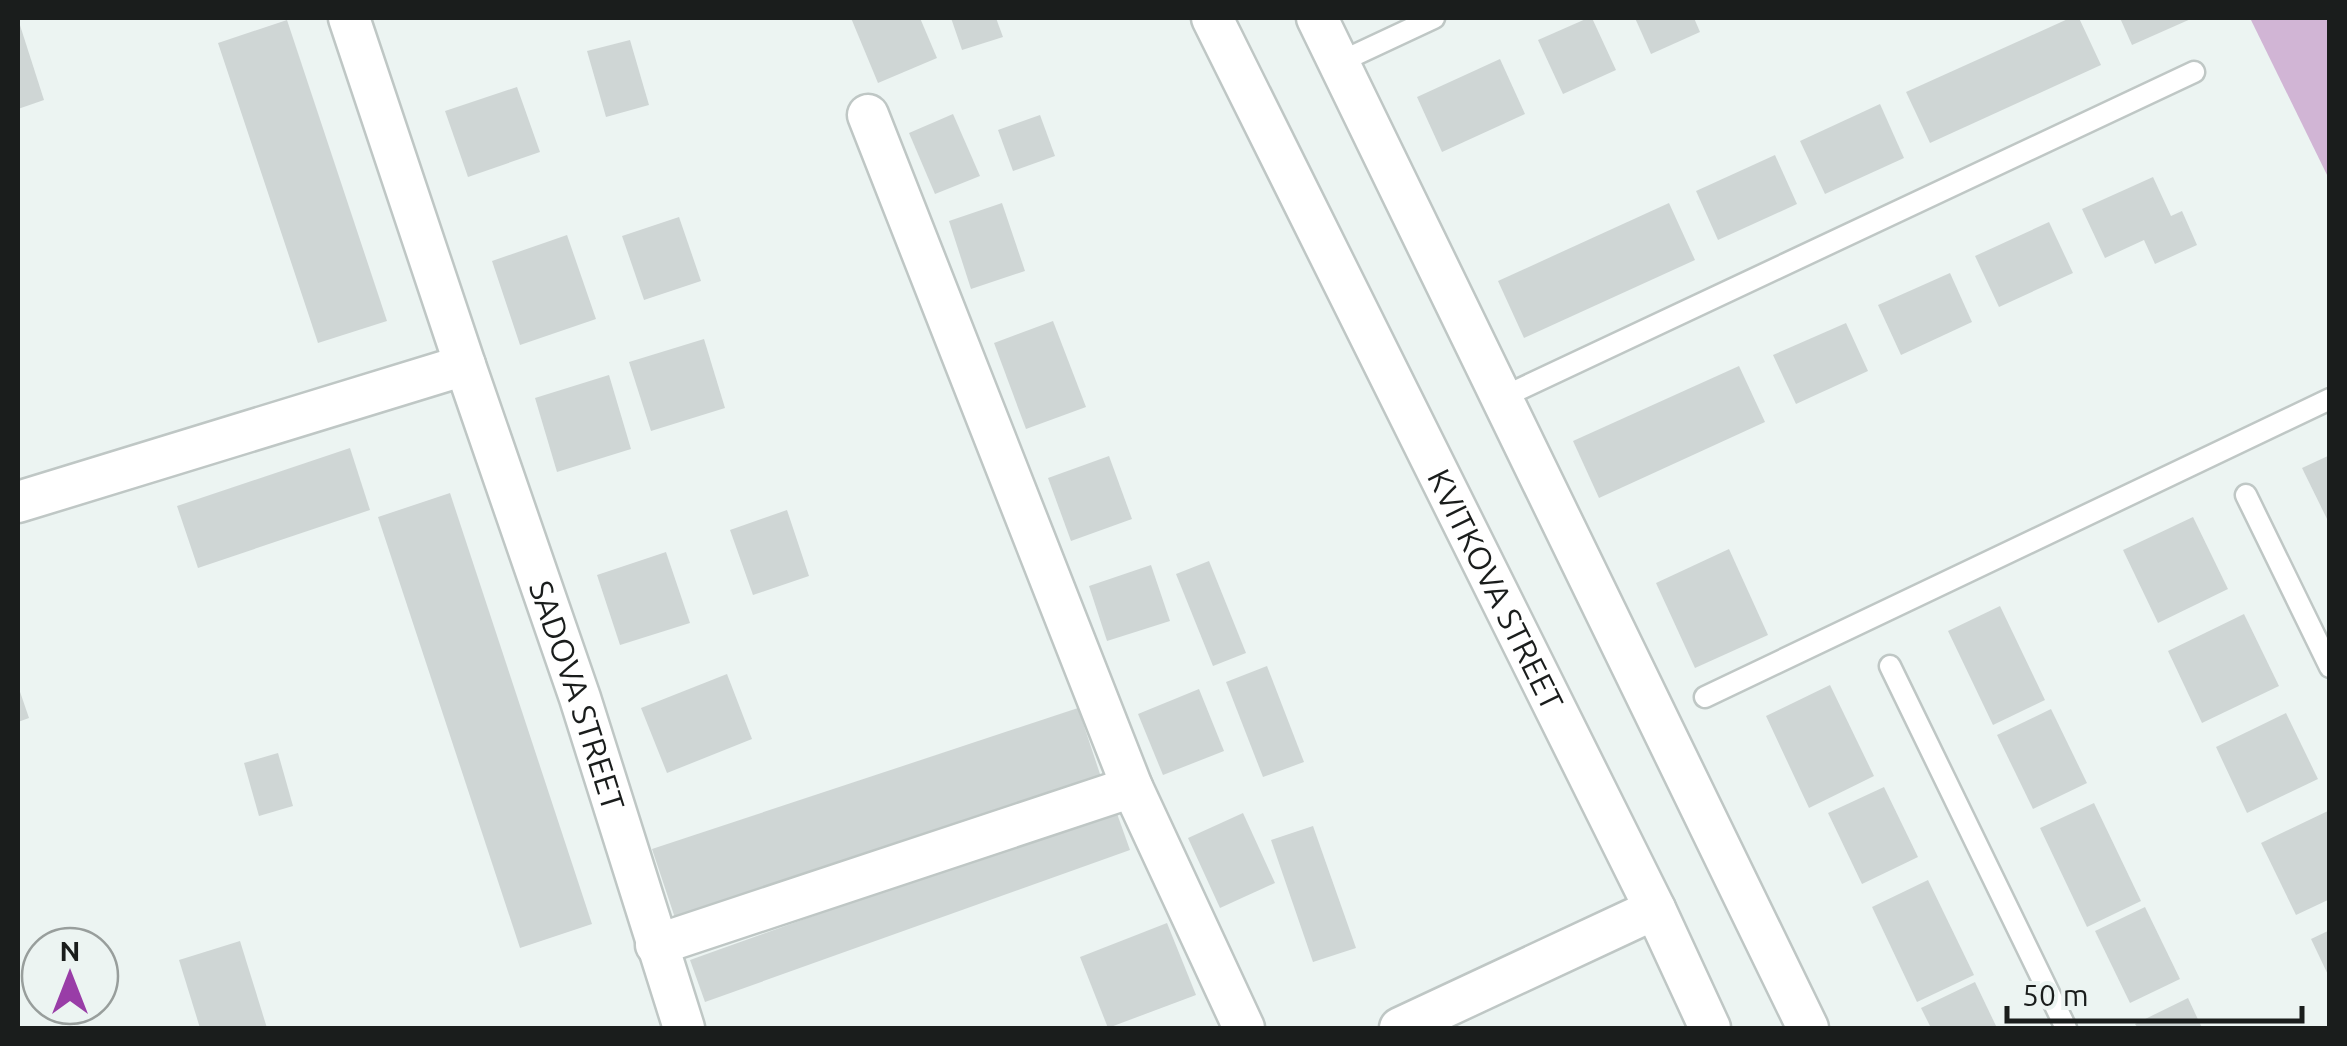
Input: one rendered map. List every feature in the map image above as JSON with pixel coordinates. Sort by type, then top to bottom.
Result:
[{"type":"street","name":"SADOVA STREET","points":[[349,18],[580,698],[684,1028]]},
{"type":"street","name":"KVITKOVA STREET","points":[[1212,18],[1655,909],[1710,1028]]},
{"type":"street","points":[[1317,18],[1808,1028]]},
{"type":"street","points":[[868,115],[1132,786],[1244,1028]]},
{"type":"street","points":[[18,502],[465,365]]},
{"type":"street","points":[[656,946],[1132,786]]},
{"type":"street","points":[[1400,1028],[1655,909]]},
{"type":"lane","points":[[1340,62],[1434,18]]},
{"type":"lane","points":[[1503,397],[2194,72]]},
{"type":"lane","points":[[1705,697],[2330,399]]},
{"type":"lane","points":[[2246,495],[2330,667]]},
{"type":"lane","points":[[1890,666],[2066,1028]]},
{"type":"shaded area","points":[[2250,18],[2329,18],[2329,179]]},
{"type":"building","points":[[851,18],[920,18],[937,58],[878,83]]},
{"type":"building","points":[[951,18],[996,18],[1003,37],[962,50]]},
{"type":"building","points":[[1592,18],[1616,70],[1563,94],[1538,40]]},
{"type":"building","points":[[1635,18],[1694,18],[1700,32],[1651,54]]},
{"type":"building","points":[[2070,18],[2079,18],[2101,65],[1930,143],[1906,92]]},
{"type":"building","points":[[2120,18],[2193,18],[2132,45]]},
{"type":"building","points":[[18,19],[44,100],[18,109]]},
{"type":"building","points":[[287,20],[387,321],[318,343],[218,43]]},
{"type":"building","points":[[630,40],[649,105],[606,117],[587,51]]},
{"type":"building","points":[[1500,59],[1525,114],[1442,152],[1417,97]]},
{"type":"building","points":[[517,87],[540,152],[468,177],[445,111]]},
{"type":"building","points":[[1880,104],[1904,158],[1825,194],[1800,141]]},
{"type":"building","points":[[953,114],[980,176],[935,194],[909,133]]},
{"type":"building","points":[[1040,115],[1055,156],[1013,171],[998,130]]},
{"type":"building","points":[[1775,155],[1797,204],[1718,240],[1696,191]]},
{"type":"building","points":[[2153,177],[2171,216],[2182,211],[2197,245],[2155,264],[2144,240],[2105,258],[2082,209]]},
{"type":"building","points":[[1002,203],[1025,271],[971,289],[949,221]]},
{"type":"building","points":[[1669,203],[1695,260],[1524,338],[1498,281]]},
{"type":"building","points":[[679,217],[701,281],[644,300],[622,236]]},
{"type":"building","points":[[2049,222],[2073,273],[1999,307],[1975,256]]},
{"type":"building","points":[[567,235],[596,319],[520,345],[492,261]]},
{"type":"building","points":[[1950,273],[1972,322],[1901,355],[1878,305]]},
{"type":"building","points":[[1053,321],[1086,407],[1026,429],[994,343]]},
{"type":"building","points":[[1846,323],[1868,371],[1796,404],[1773,355]]},
{"type":"building","points":[[704,339],[725,408],[651,431],[629,362]]},
{"type":"building","points":[[1739,366],[1765,422],[1599,498],[1573,441]]},
{"type":"building","points":[[609,375],[631,449],[557,472],[535,398]]},
{"type":"building","points":[[350,448],[370,510],[198,568],[177,506]]},
{"type":"building","points":[[2330,455],[2330,525],[2302,468]]},
{"type":"building","points":[[1109,456],[1132,519],[1071,541],[1048,478]]},
{"type":"building","points":[[450,493],[592,924],[520,948],[378,517]]},
{"type":"building","points":[[787,510],[809,576],[753,595],[730,530]]},
{"type":"building","points":[[2193,517],[2228,589],[2158,623],[2123,550]]},
{"type":"building","points":[[1729,549],[1768,635],[1695,668],[1656,583]]},
{"type":"building","points":[[666,552],[690,623],[620,645],[597,575]]},
{"type":"building","points":[[1209,561],[1246,653],[1213,666],[1176,574]]},
{"type":"building","points":[[1151,565],[1170,621],[1107,641],[1089,586]]},
{"type":"building","points":[[2000,606],[2045,700],[1993,725],[1948,631]]},
{"type":"building","points":[[2244,614],[2279,686],[2202,723],[2168,651]]},
{"type":"building","points":[[1267,666],[1304,762],[1263,777],[1226,682]]},
{"type":"building","points":[[727,674],[752,739],[667,773],[641,708]]},
{"type":"building","points":[[1830,685],[1874,776],[1809,808],[1766,716]]},
{"type":"building","points":[[18,686],[29,718],[18,722]]},
{"type":"building","points":[[1199,689],[1224,751],[1163,775],[1138,714]]},
{"type":"building","points":[[1078,708],[1103,783],[677,924],[652,849]]},
{"type":"building","points":[[2051,709],[2087,783],[2033,809],[1997,735]]},
{"type":"building","points":[[2286,713],[2318,779],[2247,813],[2216,747]]},
{"type":"building","points":[[278,753],[293,806],[259,816],[244,763]]},
{"type":"building","points":[[1884,787],[1918,857],[1862,884],[1828,813]]},
{"type":"building","points":[[2094,803],[2141,901],[2087,927],[2040,828]]},
{"type":"building","points":[[1115,808],[1130,850],[705,1002],[690,960]]},
{"type":"building","points":[[2330,810],[2330,899],[2296,915],[2261,843]]},
{"type":"building","points":[[1243,813],[1275,883],[1220,908],[1188,838]]},
{"type":"building","points":[[1313,826],[1356,948],[1313,962],[1271,840]]},
{"type":"building","points":[[1928,880],[1974,975],[1917,1002],[1872,907]]},
{"type":"building","points":[[2145,907],[2180,979],[2130,1003],[2095,931]]},
{"type":"building","points":[[1167,923],[1196,995],[1108,1028],[1080,957]]},
{"type":"building","points":[[2330,930],[2330,979],[2311,939]]},
{"type":"building","points":[[240,941],[267,1028],[200,1028],[179,960]]},
{"type":"building","points":[[1975,982],[1997,1028],[1931,1028],[1921,1008]]},
{"type":"building","points":[[2188,998],[2202,1028],[2138,1028],[2135,1024]]}]
